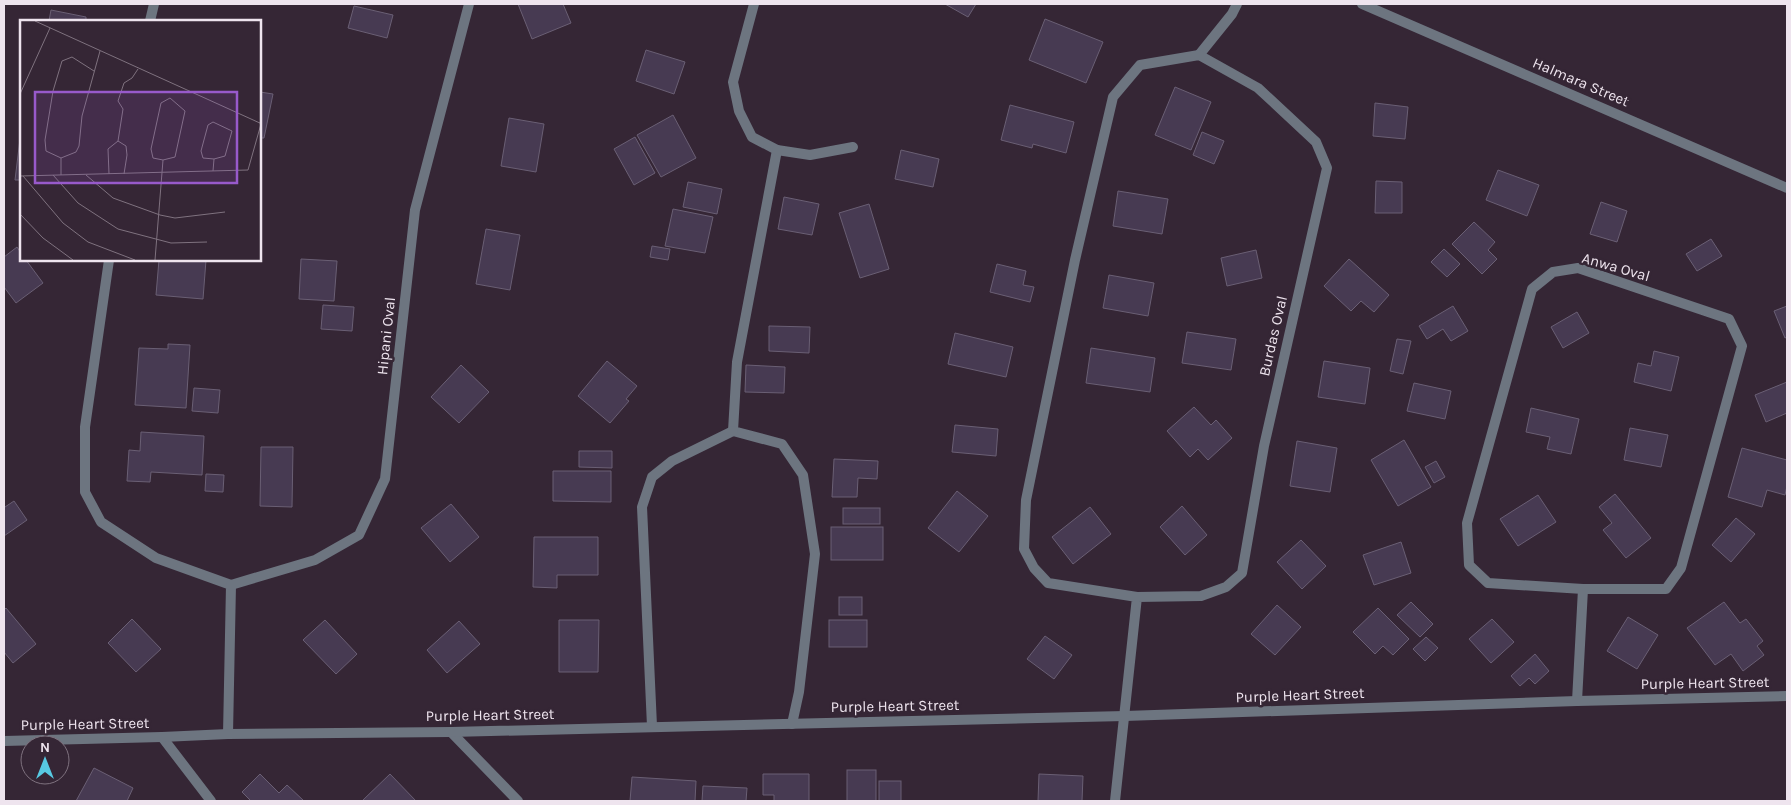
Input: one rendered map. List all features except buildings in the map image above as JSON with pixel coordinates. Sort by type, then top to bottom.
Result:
[{"type":"street","points":[[150,20],[154,4]]},
{"type":"street","name":"Hipani Oval","points":[[231,585],[315,560],[359,535],[385,479],[415,210],[470,4]]},
{"type":"street","points":[[754,4],[733,82],[739,111],[752,136],[777,150],[810,156],[853,147]]},
{"type":"street","points":[[1199,55],[1232,14],[1237,4]]},
{"type":"street","name":"Halmara Street","points":[[1362,4],[1787,188]]},
{"type":"street","name":"Burdas Oval","points":[[1199,55],[1258,88],[1316,142],[1327,168],[1264,446],[1242,573],[1226,587],[1201,596],[1137,597],[1048,583],[1034,568],[1024,549],[1026,500],[1075,260],[1113,97],[1140,65],[1199,55]]},
{"type":"street","points":[[733,431],[737,362],[777,150]]},
{"type":"street","points":[[109,261],[85,428],[85,492],[101,522],[156,558],[231,585],[228,734]]},
{"type":"street","name":"Anwa Oval","points":[[1578,268],[1729,319],[1742,346],[1681,568],[1666,589],[1583,589],[1488,583],[1469,565],[1467,523],[1532,289],[1553,272],[1578,268]]},
{"type":"street","points":[[652,726],[642,507],[652,477],[672,461],[733,431],[782,444],[803,475],[815,554],[799,692],[792,724]]},
{"type":"street","points":[[1577,701],[1583,589]]},
{"type":"street","points":[[1115,801],[1137,597]]},
{"type":"street","name":"Purple Heart Street","points":[[4,741],[228,734],[451,732],[1124,716],[1787,696]]},
{"type":"street","points":[[451,732],[518,801]]},
{"type":"street","points":[[162,737],[211,801]]}]
